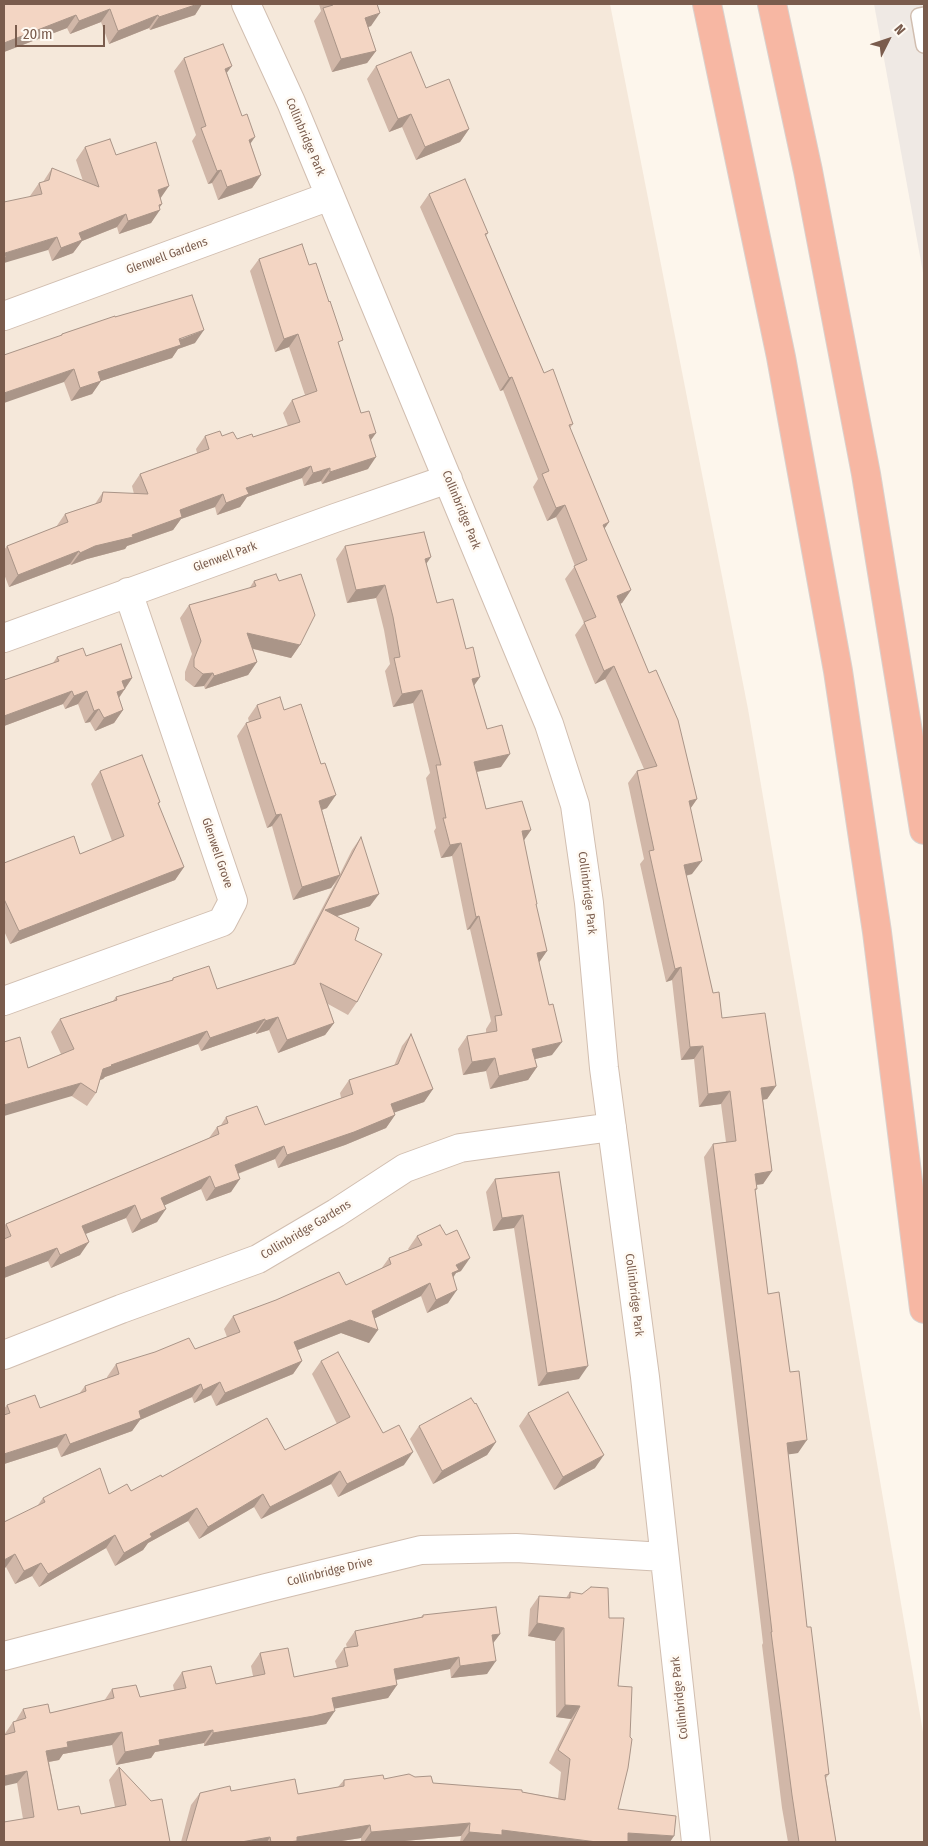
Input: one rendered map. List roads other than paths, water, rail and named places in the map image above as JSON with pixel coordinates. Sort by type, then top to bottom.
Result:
[{"type":"highway","points":[[707,4],[781,357],[838,671],[877,932],[924,1309]]},
{"type":"highway","points":[[772,4],[808,171],[864,464],[924,830]]},
{"type":"street","name":"Collinbridge Park","points":[[246,4],[291,102],[549,724],[575,805],[590,903],[604,1068],[644,1377],[696,1842]]},
{"type":"street","name":"Glenwell Gardens","points":[[4,316],[330,196]]},
{"type":"street","name":"Glenwell Park","points":[[4,638],[128,592],[448,479]]},
{"type":"street","name":"Glenwell Grove","points":[[4,1001],[222,922],[233,901],[128,592]]},
{"type":"street","name":"Collinbridge Gardens","points":[[4,1355],[258,1258],[336,1213],[405,1168],[460,1148],[612,1127]]},
{"type":"street","name":"Collinbridge Drive","points":[[4,1656],[257,1590],[422,1550],[516,1548],[664,1557]]},
{"type":"lane","points":[[924,15],[919,16],[924,45]]}]
